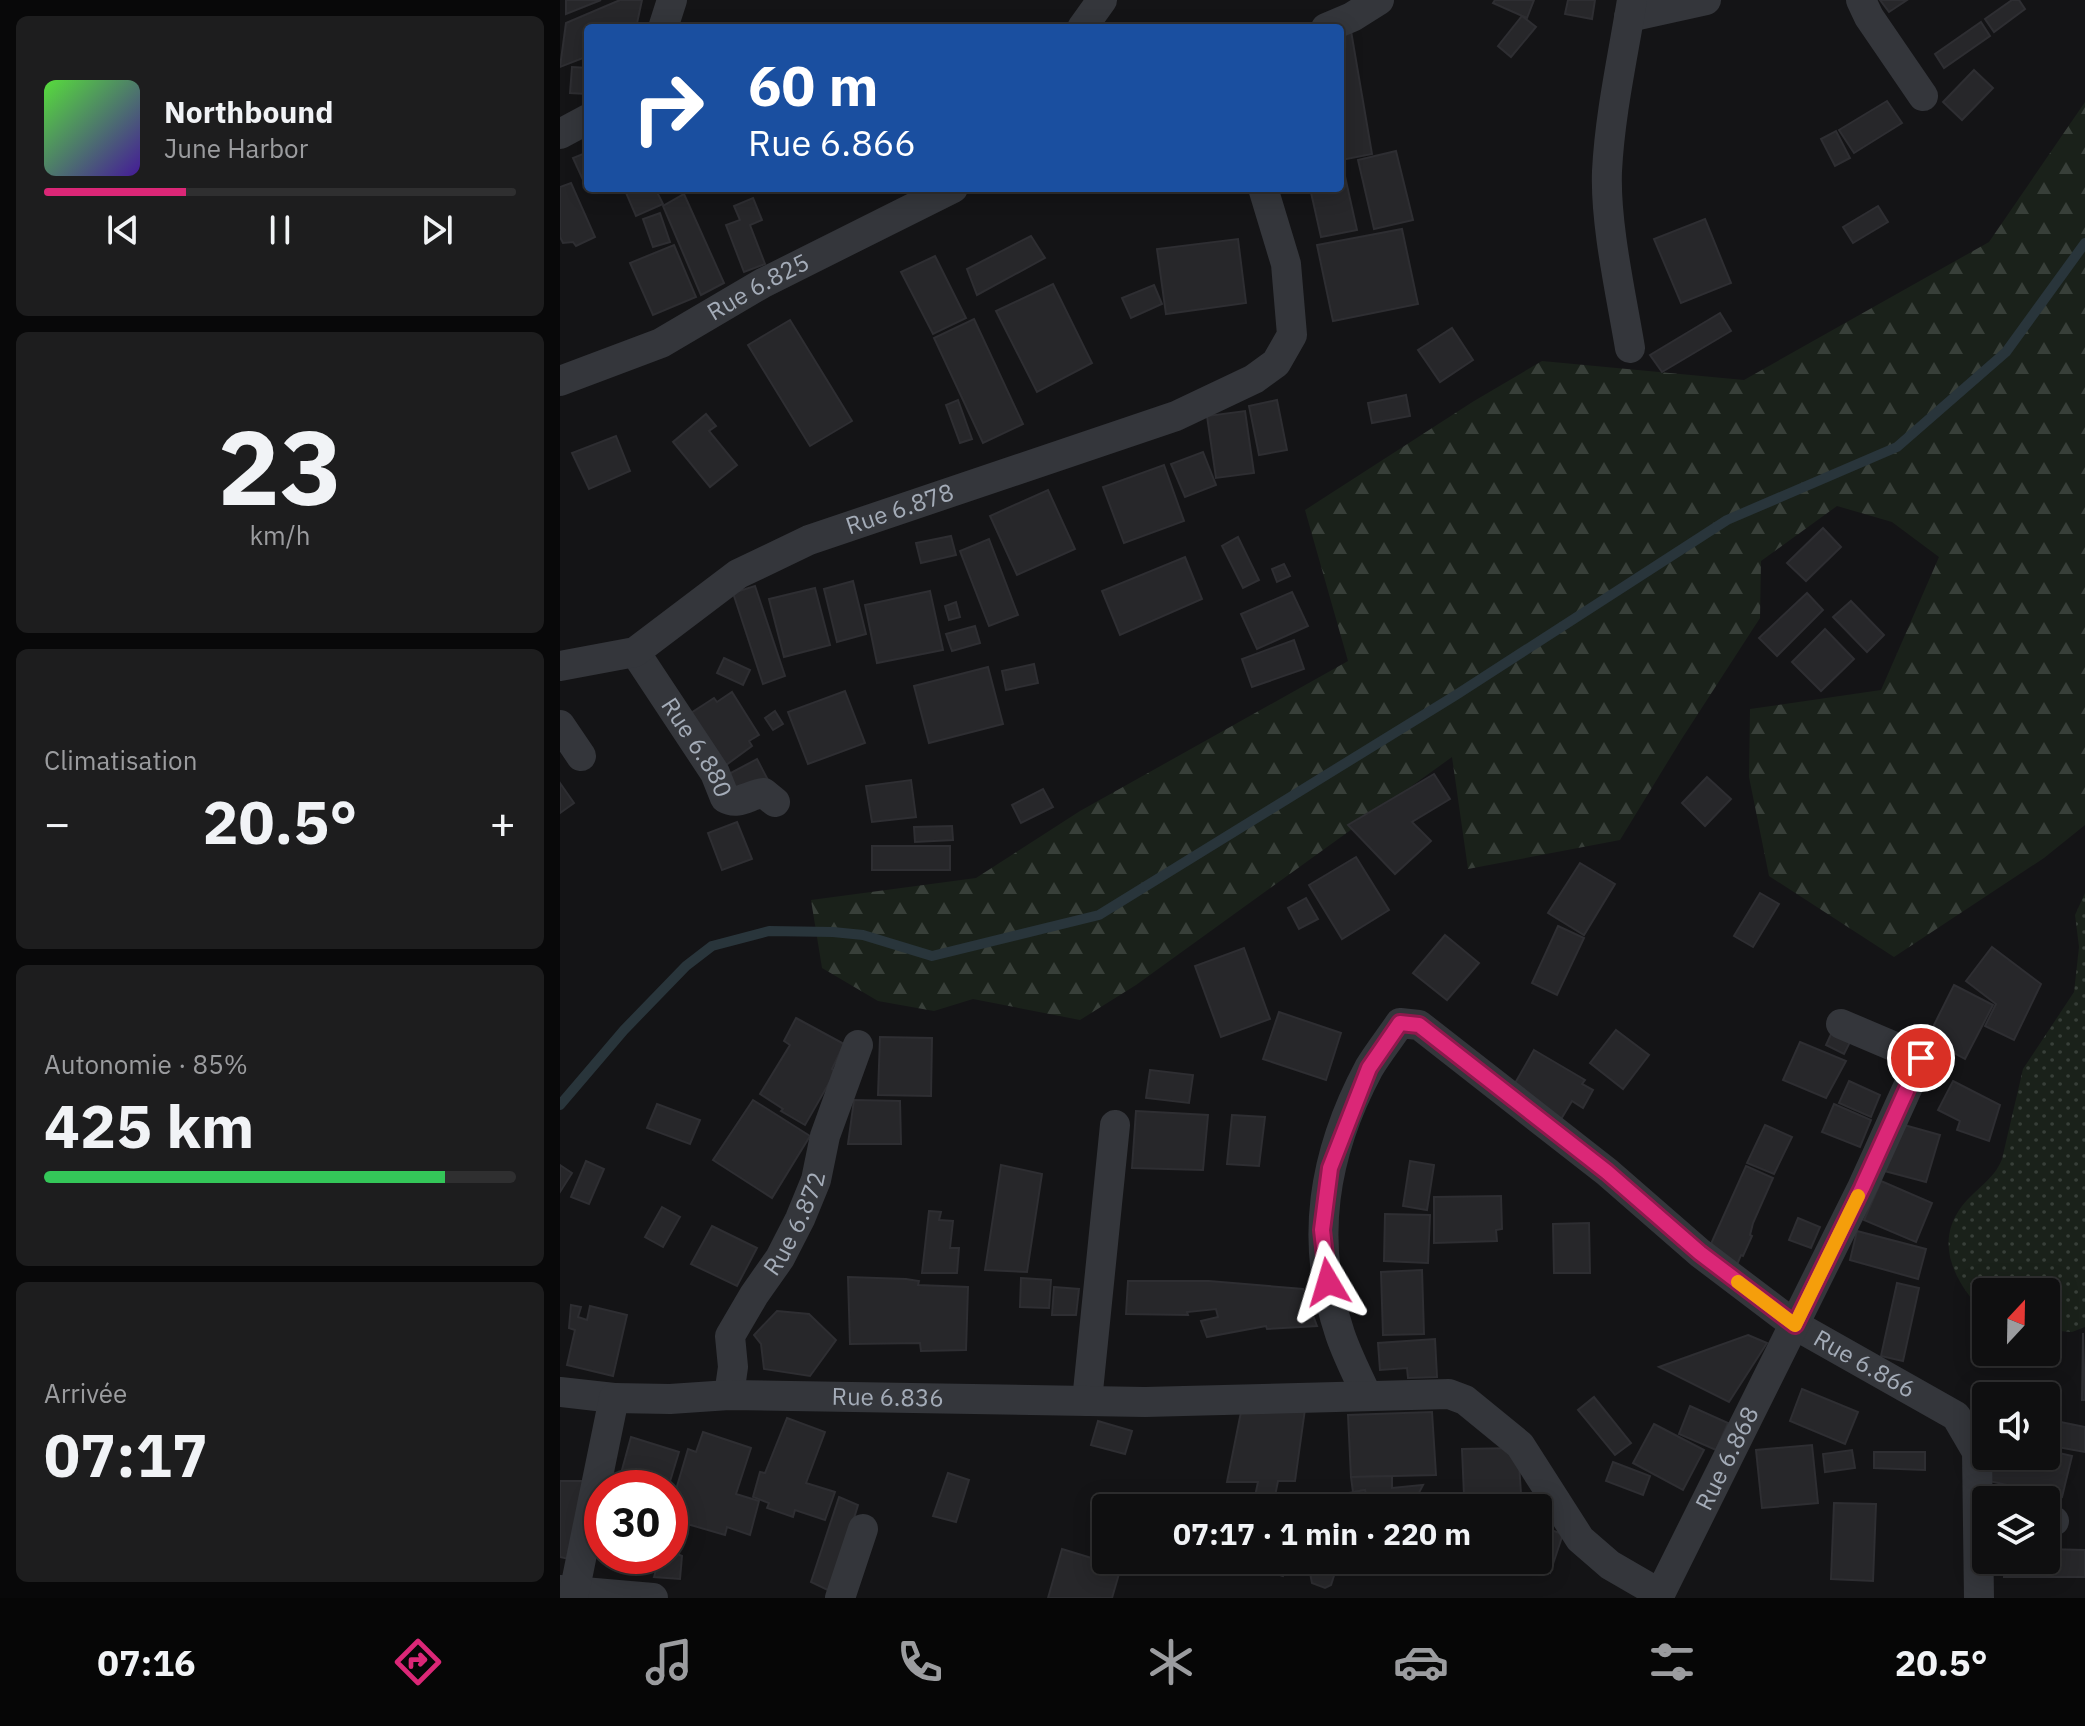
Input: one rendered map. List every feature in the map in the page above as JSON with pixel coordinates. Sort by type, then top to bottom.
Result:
[{"type":"street","points":[[664,24],[672,0]]},
{"type":"street","points":[[1085,24],[1102,0]]},
{"type":"street","points":[[1335,24],[1379,0]]},
{"type":"street","points":[[1630,348],[1613,245],[1607,173],[1612,120],[1630,9],[1706,0]]},
{"type":"street","points":[[1861,0],[1869,17],[1923,96]]},
{"type":"street","points":[[560,134],[584,121]]},
{"type":"street","name":"Rue 6.825","points":[[560,381],[661,343],[763,283],[945,192]]},
{"type":"street","name":"Rue 6.878","points":[[560,666],[635,652],[738,574],[809,540],[1176,416],[1254,379],[1276,363],[1292,335],[1286,264],[1264,192]]},
{"type":"street","name":"Rue 6.880","points":[[635,652],[715,773],[725,798],[741,801],[764,793],[775,802]]},
{"type":"street","points":[[560,725],[581,756]]},
{"type":"street","name":"Rue 6.866","points":[[1367,1396],[1340,1334],[1323,1243],[1323,1205],[1330,1168],[1369,1068],[1400,1023],[1419,1025],[1607,1172],[1700,1253],[1795,1325],[1956,1416],[1977,1452],[1980,1486]]},
{"type":"street","name":"Rue 6.868","points":[[1367,1396],[1449,1394],[1465,1400],[1520,1445],[1580,1539],[1610,1565],[1662,1597],[1862,1188],[1921,1058],[1841,1024]]},
{"type":"street","name":"Rue 6.872","points":[[729,1395],[733,1367],[730,1336],[780,1258],[800,1219],[816,1180],[825,1136],[858,1045]]},
{"type":"street","points":[[1087,1401],[1115,1125]]},
{"type":"street","name":"Rue 6.836","points":[[560,1392],[614,1398],[670,1399],[729,1395],[1228,1401],[1367,1396]]},
{"type":"street","points":[[614,1398],[569,1593],[653,1598]]},
{"type":"street","points":[[840,1598],[863,1529]]},
{"type":"street","name":"Rue 6.866","points":[[1979,1598],[1980,1574]]},
{"type":"green space","points":[[2085,102],[2085,825],[2044,858],[1894,957],[1769,876],[1749,777],[1750,709],[1881,690],[1939,557],[1892,522],[1837,506],[1761,561],[1760,618],[1620,840],[1468,869],[1452,757],[1136,985],[1080,1020],[973,999],[934,1011],[878,1001],[822,968],[811,900],[976,878],[1080,811],[1348,661],[1305,510],[1542,361],[1744,380],[1989,242]]},
{"type":"green space","points":[[2085,893],[2085,1327],[2072,1332],[2060,1331],[2060,1278],[1972,1278],[1972,1300],[1952,1262],[1949,1235],[1953,1220],[1962,1206],[1994,1173],[2002,1159],[2023,1069],[2074,992],[2079,947],[2075,915]]},
{"type":"building","points":[[566,0],[601,0],[566,14]]},
{"type":"building","points":[[620,0],[642,0],[637,24],[584,24],[584,58],[560,67],[566,23]]},
{"type":"building","points":[[1495,0],[1534,0],[1527,18],[1493,3]]},
{"type":"building","points":[[1568,0],[1595,0],[1592,19],[1565,14]]},
{"type":"building","points":[[1880,0],[1907,0],[1889,12]]},
{"type":"building","points":[[2012,0],[2019,0],[2025,9],[1994,32],[1985,19]]},
{"type":"building","points":[[1522,16],[1536,27],[1511,57],[1498,46]]},
{"type":"building","points":[[1981,22],[1990,36],[1944,68],[1935,54]]},
{"type":"building","points":[[1351,31],[1372,154],[1344,159],[1344,32]]},
{"type":"building","points":[[572,67],[584,68],[584,94],[570,93]]},
{"type":"building","points":[[1974,70],[1993,88],[1962,120],[1943,102]]},
{"type":"building","points":[[1887,101],[1902,123],[1854,153],[1839,130]]},
{"type":"building","points":[[1836,131],[1850,158],[1835,166],[1821,139]]},
{"type":"building","points":[[1396,151],[1413,220],[1374,229],[1358,160]]},
{"type":"building","points":[[584,154],[584,180],[583,180],[573,158]]},
{"type":"building","points":[[1344,172],[1357,230],[1321,237],[1311,192],[1344,192]]},
{"type":"building","points":[[571,183],[595,237],[576,246],[573,242],[563,243],[560,237],[560,187]]},
{"type":"building","points":[[626,192],[657,192],[663,204],[636,216]]},
{"type":"building","points":[[684,194],[724,283],[701,295],[663,206]]},
{"type":"building","points":[[753,198],[762,220],[750,225],[765,264],[744,272],[726,225],[740,220],[734,206]]},
{"type":"building","points":[[1878,206],[1888,222],[1853,243],[1843,227]]},
{"type":"building","points":[[660,213],[670,242],[653,247],[643,219]]},
{"type":"building","points":[[1705,219],[1731,283],[1681,303],[1654,239]]},
{"type":"building","points":[[1402,229],[1418,304],[1333,321],[1317,245]]},
{"type":"building","points":[[1031,236],[1045,258],[977,295],[967,269]]},
{"type":"building","points":[[1238,239],[1246,303],[1166,314],[1157,249]]},
{"type":"building","points":[[674,245],[696,297],[653,315],[630,263]]},
{"type":"building","points":[[935,256],[966,318],[933,334],[901,272]]},
{"type":"building","points":[[1053,284],[1092,363],[1037,392],[996,311]]},
{"type":"building","points":[[1154,285],[1162,304],[1131,318],[1122,298]]},
{"type":"building","points":[[1720,313],[1731,331],[1662,372],[1650,355]]},
{"type":"building","points":[[974,319],[1023,424],[983,443],[934,338]]},
{"type":"building","points":[[790,320],[852,421],[810,446],[748,345]]},
{"type":"building","points":[[1452,328],[1473,360],[1440,382],[1418,350]]},
{"type":"building","points":[[1406,395],[1410,416],[1372,423],[1368,403]]},
{"type":"building","points":[[958,400],[972,439],[960,443],[946,405]]},
{"type":"building","points":[[1277,400],[1287,450],[1259,455],[1249,406]]},
{"type":"building","points":[[1245,411],[1254,473],[1216,478],[1207,416]]},
{"type":"building","points":[[706,414],[716,426],[709,431],[737,465],[710,487],[673,442]]},
{"type":"building","points":[[616,436],[630,471],[589,489],[572,453]]},
{"type":"building","points":[[1203,452],[1216,485],[1185,497],[1171,464]]},
{"type":"building","points":[[1164,465],[1184,521],[1124,543],[1103,487]]},
{"type":"building","points":[[1048,490],[1075,549],[1017,575],[990,516]]},
{"type":"building","points":[[1823,528],[1841,547],[1806,581],[1787,563]]},
{"type":"building","points":[[951,536],[956,555],[921,563],[916,543]]},
{"type":"building","points":[[1238,537],[1259,580],[1243,588],[1222,546]]},
{"type":"building","points":[[989,539],[1018,615],[989,626],[960,551]]},
{"type":"building","points":[[1185,557],[1202,599],[1120,635],[1102,591]]},
{"type":"building","points":[[1284,564],[1290,576],[1277,582],[1272,569]]},
{"type":"building","points":[[853,581],[866,634],[837,642],[824,589]]},
{"type":"building","points":[[755,586],[785,676],[763,684],[733,593]]},
{"type":"building","points":[[815,588],[830,645],[784,657],[769,599]]},
{"type":"building","points":[[930,591],[943,650],[877,663],[865,605]]},
{"type":"building","points":[[1292,592],[1308,626],[1257,649],[1241,614]]},
{"type":"building","points":[[1807,593],[1823,610],[1777,656],[1759,638]]},
{"type":"building","points":[[1851,601],[1884,635],[1867,652],[1833,617]]},
{"type":"building","points":[[956,602],[960,617],[949,620],[945,606]]},
{"type":"building","points":[[975,626],[980,643],[952,651],[946,634]]},
{"type":"building","points":[[1825,629],[1854,659],[1821,691],[1792,662]]},
{"type":"building","points":[[1294,640],[1304,669],[1252,687],[1242,659]]},
{"type":"building","points":[[724,658],[750,670],[743,685],[717,673]]},
{"type":"building","points":[[1034,664],[1038,683],[1006,690],[1002,671]]},
{"type":"building","points":[[988,667],[1003,724],[929,743],[914,686]]},
{"type":"building","points":[[845,691],[865,743],[808,764],[788,712]]},
{"type":"building","points":[[732,692],[759,735],[749,741],[752,746],[707,779],[691,713],[714,698],[717,702]]},
{"type":"building","points":[[775,711],[783,724],[773,730],[765,718]]},
{"type":"building","points":[[757,759],[768,780],[723,804],[712,783]]},
{"type":"building","points":[[1434,774],[1450,799],[1412,822],[1431,841],[1395,874],[1348,825]]},
{"type":"building","points":[[1707,777],[1731,799],[1705,826],[1682,803]]},
{"type":"building","points":[[911,780],[916,817],[872,822],[866,786]]},
{"type":"building","points":[[560,783],[574,803],[560,813]]},
{"type":"building","points":[[1043,789],[1053,807],[1021,823],[1012,805]]},
{"type":"building","points":[[737,822],[752,859],[722,870],[708,833]]},
{"type":"building","points":[[952,826],[953,840],[915,842],[914,827]]},
{"type":"building","points":[[872,846],[950,846],[950,870],[872,870]]},
{"type":"building","points":[[1356,857],[1389,910],[1342,939],[1309,885]]},
{"type":"building","points":[[1580,863],[1615,884],[1584,935],[1548,913]]},
{"type":"building","points":[[1760,893],[1779,904],[1753,947],[1734,936]]},
{"type":"building","points":[[1306,898],[1318,919],[1299,929],[1288,908]]},
{"type":"building","points":[[1558,926],[1584,938],[1557,995],[1532,983]]},
{"type":"building","points":[[1445,935],[1479,963],[1447,1000],[1413,973]]},
{"type":"building","points":[[1992,947],[2041,984],[2014,1040],[1985,1026],[1996,1004],[1966,981]]},
{"type":"building","points":[[1244,948],[1270,1019],[1221,1037],[1195,966]]},
{"type":"building","points":[[1954,985],[1993,1005],[1965,1059],[1927,1039]]},
{"type":"building","points":[[1279,1012],[1341,1033],[1326,1080],[1263,1059]]},
{"type":"building","points":[[796,1018],[844,1044],[832,1069],[836,1071],[805,1125],[760,1094],[790,1045],[784,1041]]},
{"type":"building","points":[[1616,1030],[1649,1055],[1623,1089],[1590,1063]]},
{"type":"building","points":[[1833,1030],[1851,1040],[1844,1054],[1826,1045]]},
{"type":"building","points":[[880,1037],[932,1038],[931,1096],[878,1095]]},
{"type":"building","points":[[1800,1042],[1846,1061],[1826,1098],[1783,1080]]},
{"type":"building","points":[[1534,1050],[1585,1080],[1582,1084],[1593,1090],[1583,1108],[1572,1101],[1560,1121],[1510,1092]]},
{"type":"building","points":[[1150,1070],[1193,1075],[1189,1103],[1146,1098]]},
{"type":"building","points":[[1849,1081],[1880,1095],[1871,1117],[1839,1103]]},
{"type":"building","points":[[1953,1081],[2000,1105],[1989,1141],[1957,1130],[1960,1121],[1938,1110]]},
{"type":"building","points":[[753,1100],[810,1136],[772,1198],[713,1160]]},
{"type":"building","points":[[854,1100],[900,1101],[901,1144],[848,1144]]},
{"type":"building","points":[[657,1104],[700,1120],[690,1144],[647,1128]]},
{"type":"building","points":[[1834,1104],[1871,1120],[1860,1147],[1822,1132]]},
{"type":"building","points":[[1136,1111],[1208,1115],[1203,1170],[1132,1168]]},
{"type":"building","points":[[1232,1115],[1265,1117],[1259,1166],[1227,1164]]},
{"type":"building","points":[[1897,1123],[1940,1135],[1926,1182],[1877,1169]]},
{"type":"building","points":[[1765,1125],[1792,1137],[1774,1174],[1747,1163]]},
{"type":"building","points":[[586,1161],[604,1169],[589,1204],[571,1197]]},
{"type":"building","points":[[1410,1161],[1434,1165],[1427,1210],[1403,1206]]},
{"type":"building","points":[[560,1165],[572,1173],[560,1192]]},
{"type":"building","points":[[1001,1165],[1042,1174],[1027,1272],[985,1270]]},
{"type":"building","points":[[1746,1166],[1773,1178],[1753,1223],[1752,1236],[1736,1267],[1706,1255]]},
{"type":"building","points":[[1881,1181],[1932,1203],[1916,1242],[1864,1220]]},
{"type":"building","points":[[1501,1196],[1502,1229],[1496,1230],[1497,1241],[1434,1243],[1434,1197]]},
{"type":"building","points":[[662,1207],[680,1217],[663,1247],[645,1237]]},
{"type":"building","points":[[929,1211],[941,1212],[939,1220],[953,1221],[950,1248],[959,1248],[957,1273],[922,1273]]},
{"type":"building","points":[[1385,1214],[1430,1215],[1428,1263],[1384,1261]]},
{"type":"building","points":[[1798,1218],[1820,1227],[1811,1248],[1789,1240]]},
{"type":"building","points":[[1589,1223],[1590,1273],[1554,1273],[1553,1224]]},
{"type":"building","points":[[712,1226],[757,1248],[737,1286],[691,1264]]},
{"type":"building","points":[[1857,1231],[1926,1249],[1918,1279],[1850,1260]]},
{"type":"building","points":[[1422,1270],[1424,1334],[1383,1335],[1381,1272]]},
{"type":"building","points":[[848,1277],[906,1279],[919,1281],[918,1285],[968,1287],[966,1350],[921,1351],[920,1343],[850,1344]]},
{"type":"building","points":[[1021,1278],[1051,1280],[1049,1308],[1020,1307]]},
{"type":"building","points":[[1128,1281],[1209,1281],[1303,1289],[1317,1326],[1267,1329],[1266,1326],[1207,1337],[1201,1321],[1218,1317],[1216,1309],[1187,1312],[1188,1315],[1126,1314]]},
{"type":"building","points":[[1897,1283],[1919,1288],[1903,1361],[1881,1356]]},
{"type":"building","points":[[1054,1287],[1079,1289],[1076,1315],[1052,1315]]},
{"type":"building","points":[[571,1305],[581,1307],[578,1317],[587,1320],[590,1306],[627,1315],[613,1376],[567,1365],[575,1330],[569,1328]]},
{"type":"building","points":[[777,1311],[809,1314],[836,1340],[810,1376],[764,1369],[761,1344],[754,1335]]},
{"type":"building","points":[[2083,1333],[2085,1400],[2082,1400]]},
{"type":"building","points":[[1748,1335],[1767,1343],[1729,1402],[1659,1367]]},
{"type":"building","points":[[1435,1339],[1437,1377],[1408,1378],[1407,1368],[1380,1370],[1378,1343]]},
{"type":"building","points":[[1802,1389],[1858,1412],[1845,1444],[1790,1421]]},
{"type":"building","points":[[1594,1397],[1631,1443],[1615,1455],[1578,1410]]},
{"type":"building","points":[[1690,1406],[1728,1423],[1716,1450],[1679,1434]]},
{"type":"building","points":[[1305,1409],[1295,1481],[1278,1481],[1275,1494],[1255,1494],[1258,1482],[1227,1482],[1241,1412]]},
{"type":"building","points":[[1432,1412],[1436,1475],[1351,1477],[1348,1415]]},
{"type":"building","points":[[787,1418],[825,1432],[806,1483],[835,1492],[825,1520],[795,1510],[793,1517],[767,1508],[769,1503],[753,1497],[760,1472],[765,1473]]},
{"type":"building","points":[[1098,1421],[1132,1431],[1125,1454],[1091,1445]]},
{"type":"building","points":[[2060,1422],[2085,1427],[2085,1452],[2060,1448]]},
{"type":"building","points":[[1654,1424],[1704,1450],[1683,1490],[1633,1463]]},
{"type":"building","points":[[703,1432],[751,1448],[736,1494],[759,1501],[750,1535],[727,1527],[725,1535],[688,1524],[688,1470],[682,1470],[688,1449],[696,1452]]},
{"type":"building","points":[[631,1437],[679,1452],[674,1470],[622,1470]]},
{"type":"building","points":[[1812,1445],[1818,1503],[1762,1508],[1756,1450]]},
{"type":"building","points":[[1518,1448],[1521,1494],[1464,1494],[1462,1449]]},
{"type":"building","points":[[1852,1450],[1855,1468],[1825,1472],[1823,1454]]},
{"type":"building","points":[[1874,1452],[1925,1452],[1925,1470],[1874,1468]]},
{"type":"building","points":[[2060,1453],[2072,1456],[2062,1497],[2060,1486],[2012,1486],[1989,1481],[1991,1470],[2060,1470]]},
{"type":"building","points":[[1613,1462],[1650,1476],[1643,1495],[1606,1481]]},
{"type":"building","points":[[948,1473],[969,1480],[956,1522],[933,1516]]},
{"type":"building","points":[[1392,1476],[1392,1488],[1423,1485],[1418,1494],[1366,1494],[1365,1490],[1353,1492],[1351,1477]]},
{"type":"building","points":[[560,1481],[584,1481],[584,1511],[574,1560],[560,1557]]},
{"type":"building","points":[[1365,1490],[1366,1494],[1344,1494]]},
{"type":"building","points":[[839,1497],[858,1505],[832,1592],[811,1582]]},
{"type":"building","points":[[1834,1503],[1876,1504],[1873,1581],[1831,1579]]},
{"type":"building","points":[[1552,1530],[1563,1534],[1552,1567]]},
{"type":"building","points":[[1062,1549],[1092,1558],[1092,1574],[1119,1574],[1112,1598],[1048,1598]]},
{"type":"building","points":[[2060,1549],[2085,1550],[2085,1577],[2004,1577],[2004,1574],[2060,1574]]},
{"type":"building","points":[[655,1574],[680,1574],[680,1579],[654,1577]]},
{"type":"building","points":[[1310,1574],[1335,1574],[1331,1585],[1325,1588],[1312,1583]]},
{"type":"waterway","points":[[560,1105],[624,1030],[686,966],[712,946],[769,931],[833,932],[863,935],[932,956],[1099,915],[1456,695],[1727,520],[1897,447],[2006,352],[2085,243]]},
{"type":"slow traffic","points":[[1738,1282],[1795,1325],[1858,1196]]},
{"type":"route","points":[[1328,1282],[1322,1230],[1330,1168],[1369,1068],[1400,1023],[1419,1025],[1607,1172],[1700,1253],[1795,1325],[1921,1058]]}]
